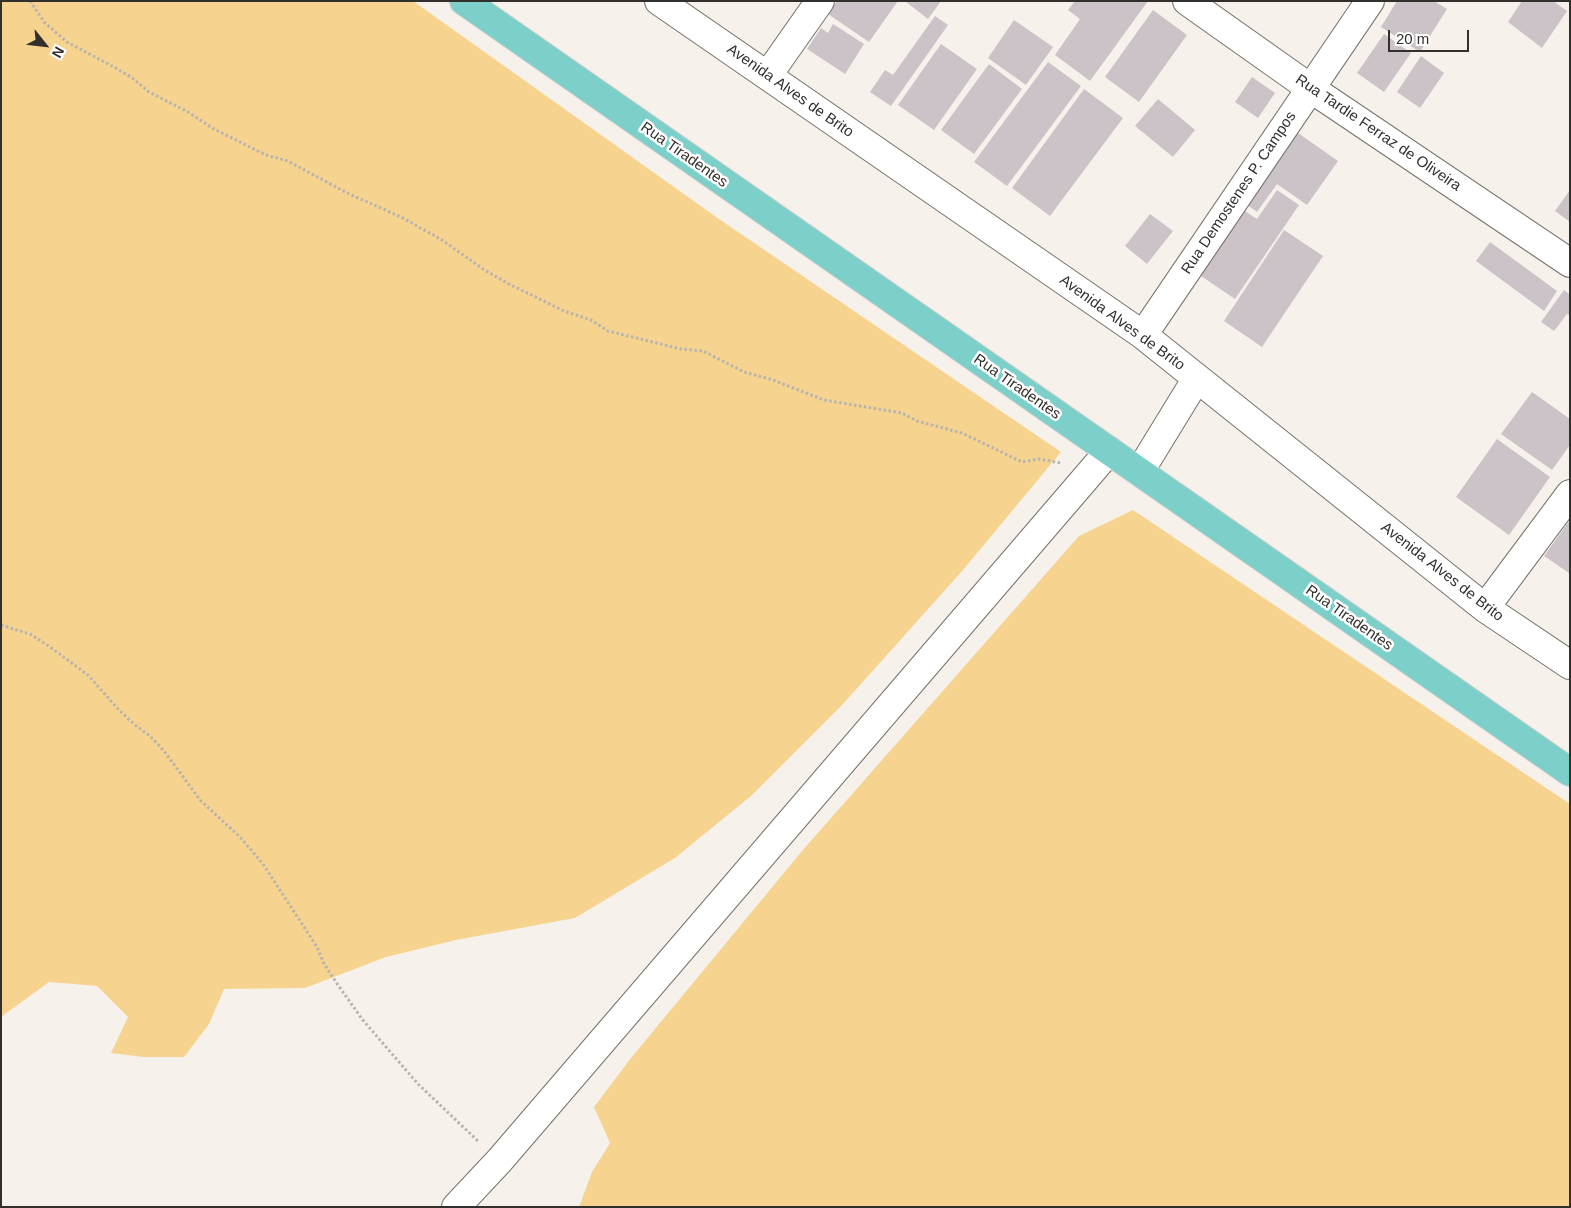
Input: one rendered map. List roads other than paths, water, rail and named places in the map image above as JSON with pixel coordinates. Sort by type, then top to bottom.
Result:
[{"type":"main road","name":"Rua Tiradentes","points":[[464,1],[1570,772]]},
{"type":"street","name":"Avenida Alves de Brito","points":[[659,1],[1142,335],[1485,608],[1570,665]]},
{"type":"street","points":[[768,75],[820,1]]},
{"type":"street","name":"Rua Tardie Ferraz de Oliveira","points":[[1187,1],[1310,88],[1570,263]]},
{"type":"street","name":"Rua Demostenes P. Campos","points":[[1142,335],[1370,1]]},
{"type":"street","points":[[1140,471],[1197,378]]},
{"type":"street","points":[[456,1207],[500,1160],[1109,450]]},
{"type":"street","points":[[1485,608],[1570,494]]}]
